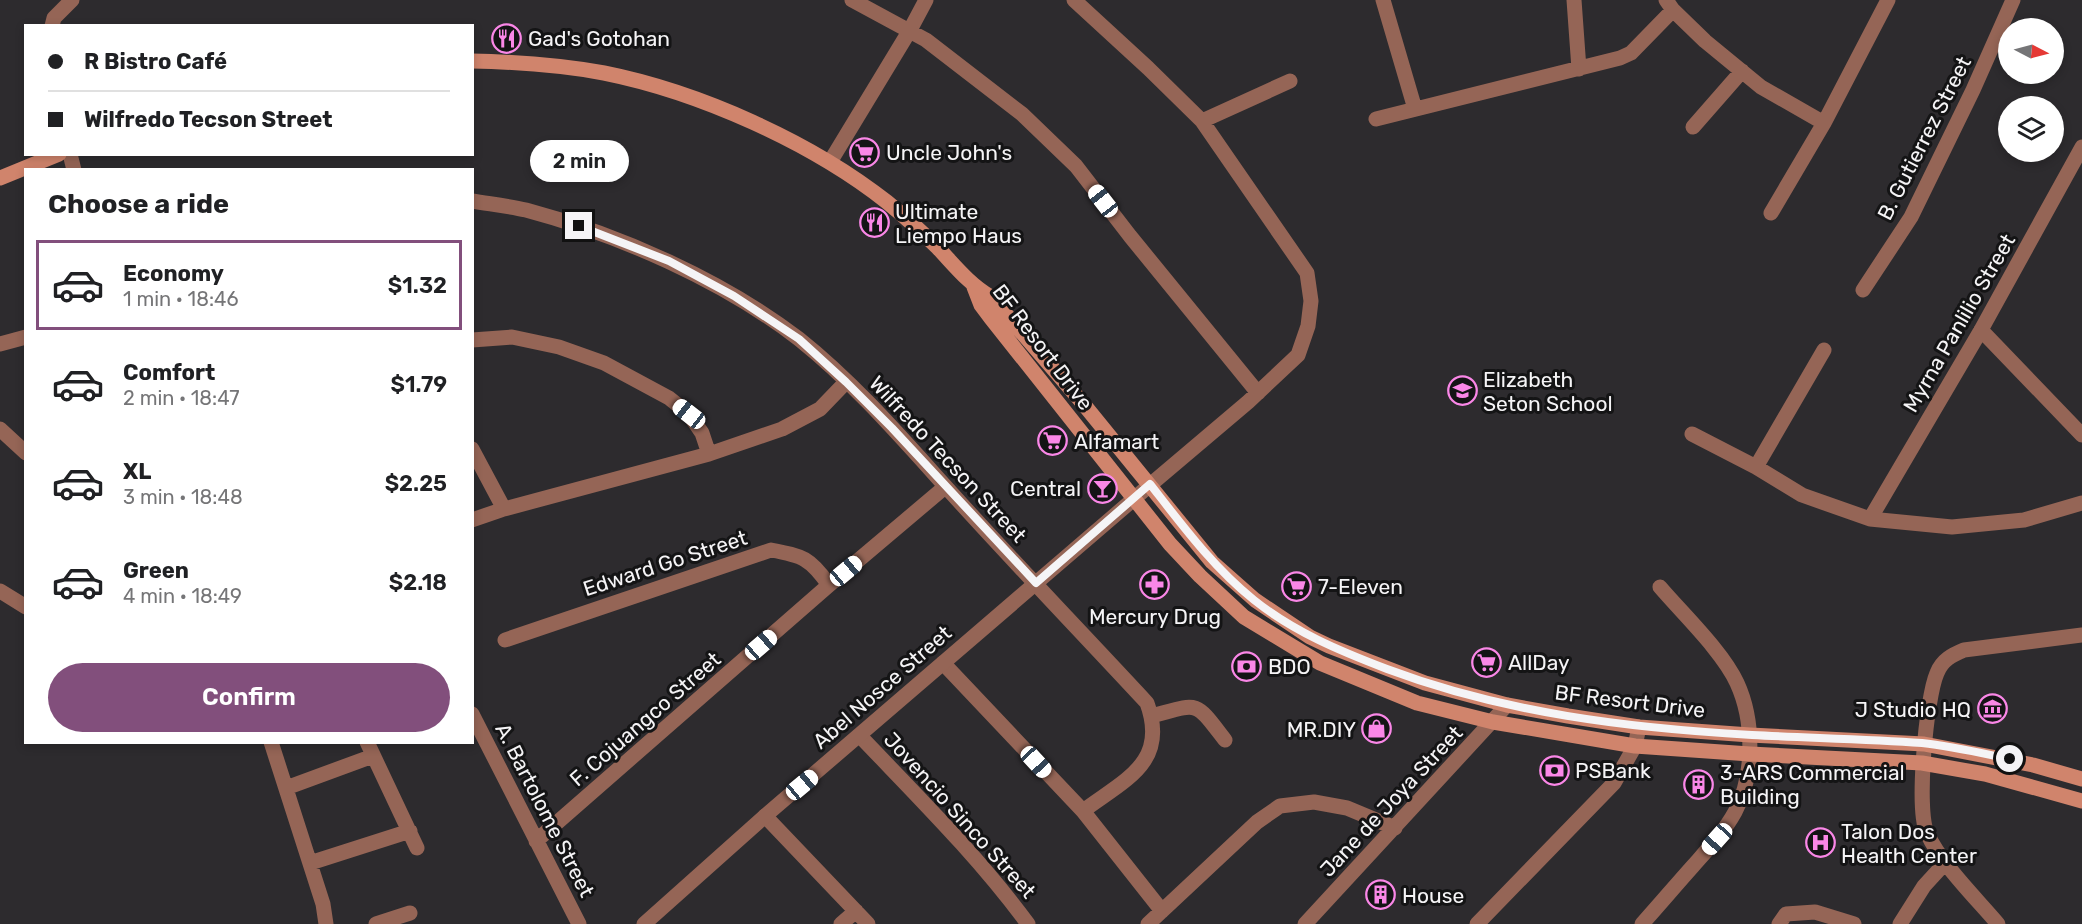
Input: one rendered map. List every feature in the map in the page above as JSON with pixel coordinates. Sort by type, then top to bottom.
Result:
[{"type":"main road","name":"BF Resort Drive","points":[[474,61],[521,62],[604,73],[673,91],[750,121],[830,162],[886,202],[936,246],[974,287],[991,297],[1150,484],[1212,562],[1255,600],[1310,637],[1329,646],[1425,683],[1507,705],[1639,727],[1924,744],[2010,759],[2082,779]]},
{"type":"main road","points":[[25,168],[55,156]]},
{"type":"main road","points":[[0,178],[24,168]]},
{"type":"main road","name":"BF Resort Drive","points":[[974,287],[981,305],[990,317],[1177,552],[1244,617],[1320,663],[1417,703],[1493,722],[1562,735],[1635,746],[1922,764],[1985,774],[2082,801]]},
{"type":"street","points":[[52,24],[54,18],[72,0]]},
{"type":"street","points":[[852,0],[910,30],[962,66],[1022,114],[1076,166],[1258,393]]},
{"type":"street","points":[[830,162],[926,0]]},
{"type":"street","name":"Abel Nosce Street","points":[[644,924],[765,816],[1258,393],[1298,355],[1308,326],[1311,301],[1307,273],[1202,121],[1074,0]]},
{"type":"street","points":[[1383,0],[1415,109]]},
{"type":"street","points":[[1574,0],[1579,69]]},
{"type":"street","points":[[1771,213],[1824,123],[1887,0]]},
{"type":"street","name":"B. Gutierrez Street","points":[[1863,290],[1911,217],[1974,90],[2013,0]]},
{"type":"street","points":[[1376,119],[1620,58],[1631,53],[1670,5],[1705,41],[1761,87],[1824,123]]},
{"type":"street","points":[[1693,127],[1742,71]]},
{"type":"street","points":[[1202,121],[1290,81]]},
{"type":"street","name":"Myrna Panlilio Street","points":[[1870,519],[1981,330],[2082,147]]},
{"type":"street","name":"Wilfredo Tecson Street","points":[[474,201],[525,210],[579,226],[669,261],[734,296],[799,339],[846,382],[1036,583],[1147,703],[1152,716]]},
{"type":"street","points":[[1981,330],[2082,435]]},
{"type":"street","points":[[0,344],[24,338]]},
{"type":"street","points":[[474,340],[512,338],[559,347],[604,363],[669,398],[689,414],[702,433],[709,454]]},
{"type":"street","points":[[1756,467],[1824,351]]},
{"type":"street","points":[[474,519],[504,509],[709,454],[782,429],[820,409],[846,382]]},
{"type":"street","points":[[0,429],[24,451]]},
{"type":"street","points":[[1692,434],[1756,467],[1802,495],[1870,519],[1952,527],[2024,520],[2082,503]]},
{"type":"street","points":[[474,453],[504,509]]},
{"type":"street","name":"F. Cojuangco Street","points":[[536,842],[945,486]]},
{"type":"street","name":"Edward Go Street","points":[[505,640],[771,550],[798,555],[816,566],[829,585]]},
{"type":"street","points":[[1642,924],[1717,839],[1736,811],[1744,787],[1749,754],[1750,735],[1746,709],[1737,682],[1722,660],[1660,587]]},
{"type":"street","points":[[0,591],[24,606]]},
{"type":"street","points":[[1998,924],[1946,862],[1926,832],[1922,764],[1936,673],[1944,662],[1964,650],[2082,635]]},
{"type":"street","points":[[943,663],[1083,812],[1162,911]]},
{"type":"street","name":"Jane de Joya Street","points":[[1305,924],[1507,705]]},
{"type":"street","points":[[1083,812],[1141,768],[1154,742],[1152,716],[1188,706],[1201,710],[1225,740]]},
{"type":"street","name":"A. Bartolome Street","points":[[474,718],[579,924]]},
{"type":"street","points":[[1477,924],[1614,783],[1635,746],[1639,727]]},
{"type":"street","name":"Jovencio Sinco Street","points":[[860,736],[970,852],[1000,886],[1028,924]]},
{"type":"street","points":[[272,744],[323,904],[326,924]]},
{"type":"street","points":[[286,788],[370,749],[417,848]]},
{"type":"street","points":[[1148,924],[1257,822],[1280,806],[1314,802],[1347,808],[1395,828]]},
{"type":"street","points":[[765,816],[868,924]]},
{"type":"street","points":[[310,863],[410,831]]},
{"type":"street","points":[[1900,924],[1924,886],[1946,862]]},
{"type":"street","points":[[841,924],[856,911]]},
{"type":"street","points":[[1779,924],[1786,914],[1815,912],[1854,924]]},
{"type":"street","points":[[376,924],[410,913]]},
{"type":"place","name":"Gad's Gotohan","points":[[507,38]]},
{"type":"place","name":"Uncle John's","points":[[865,152]]},
{"type":"place","name":"Ultimate Liempo Haus","points":[[874,223]]},
{"type":"place","name":"Elizabeth Seton School","points":[[1462,391]]},
{"type":"place","name":"Alfamart","points":[[1053,441]]},
{"type":"place","name":"Central","points":[[1102,488]]},
{"type":"place","name":"Mercury Drug","points":[[1155,585]]},
{"type":"place","name":"7-Eleven","points":[[1297,586]]},
{"type":"place","name":"AllDay","points":[[1487,662]]},
{"type":"place","name":"BDO","points":[[1247,666]]},
{"type":"place","name":"J Studio HQ","points":[[1992,709]]},
{"type":"place","name":"MR.DIY","points":[[1377,729]]},
{"type":"place","name":"PSBank","points":[[1554,770]]},
{"type":"place","name":"3-ARS Commercial Building","points":[[1699,784]]},
{"type":"place","name":"Talon Dos Health Center","points":[[1820,843]]},
{"type":"place","name":"House","points":[[1381,895]]},
{"type":"route","points":[[579,226],[669,261],[734,296],[799,339],[892,428],[1036,583],[1150,484],[1212,562],[1255,600],[1310,637],[1425,683],[1507,705],[1639,727],[1924,744],[2010,759]]}]
